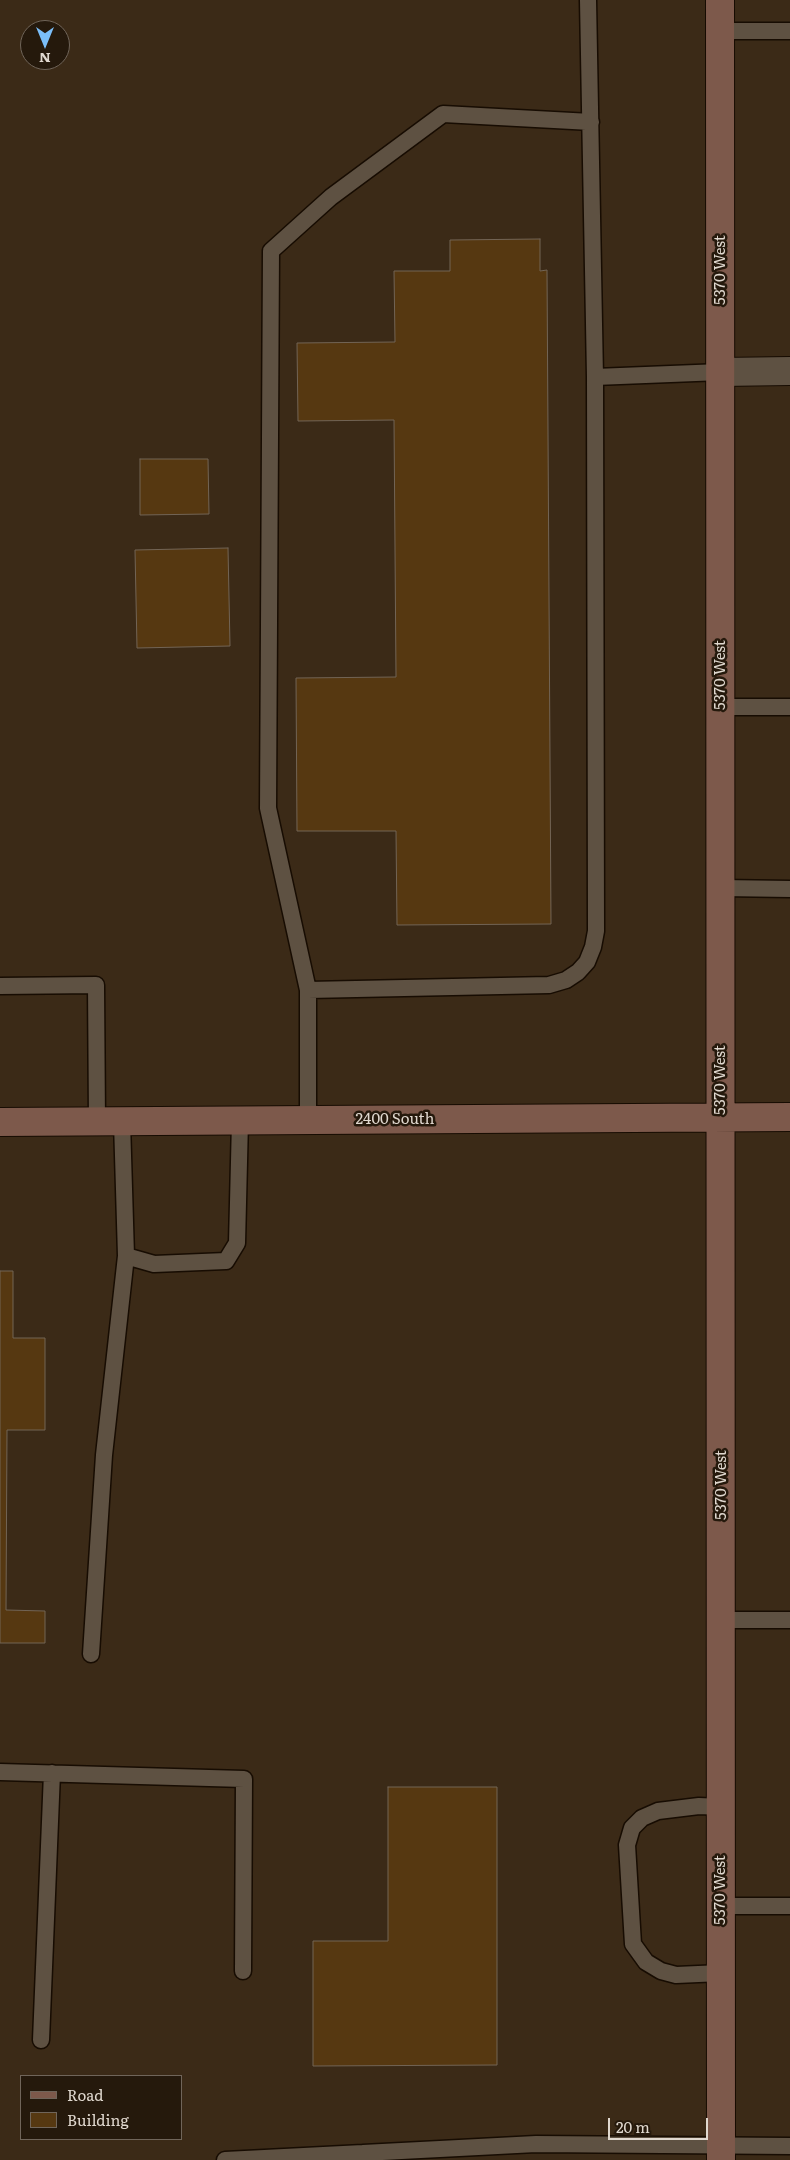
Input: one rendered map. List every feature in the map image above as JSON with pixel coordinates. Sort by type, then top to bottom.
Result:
[{"type":"street","name":"5370 West","points":[[720,0],[721,2152]]},
{"type":"street","points":[[721,372],[790,371]]},
{"type":"street","name":"2400 South","points":[[0,1122],[790,1117]]},
{"type":"lane","points":[[308,990],[549,985],[566,980],[578,972],[586,962],[593,947],[596,931],[595,377],[588,0]]},
{"type":"lane","points":[[720,31],[790,31]]},
{"type":"lane","points":[[308,1120],[308,990],[268,808],[271,251],[331,197],[443,114],[591,122]]},
{"type":"lane","points":[[595,377],[721,372]]},
{"type":"lane","points":[[721,707],[790,707]]},
{"type":"lane","points":[[721,888],[790,890]]},
{"type":"lane","points":[[0,986],[96,985],[126,1256],[104,1454],[90,1654]]},
{"type":"lane","points":[[126,1256],[154,1264],[226,1261],[237,1243],[240,1121]]},
{"type":"lane","points":[[722,1620],[790,1620]]},
{"type":"lane","points":[[0,1772],[244,1779],[243,1971]]},
{"type":"lane","points":[[41,2040],[52,1773]]},
{"type":"lane","points":[[721,1807],[677,1807],[658,1810],[642,1818],[632,1828],[627,1845],[627,1866],[633,1944],[646,1962],[661,1971],[676,1975],[721,1973]]},
{"type":"lane","points":[[721,1906],[790,1906]]},
{"type":"lane","points":[[225,2160],[536,2152],[721,2152],[790,2146]]},
{"type":"shaded area","points":[[0,0],[790,0],[790,2160],[0,2160]]},
{"type":"building","points":[[540,239],[540,271],[547,270],[551,924],[397,925],[396,831],[297,831],[296,678],[396,677],[394,420],[298,421],[297,343],[395,342],[394,271],[450,271],[450,240]]},
{"type":"building","points":[[140,459],[208,459],[209,514],[140,515]]},
{"type":"building","points":[[228,548],[230,646],[137,648],[135,550]]},
{"type":"building","points":[[0,1271],[13,1271],[13,1338],[45,1338],[45,1430],[7,1430],[6,1610],[45,1611],[45,1643],[0,1643]]},
{"type":"building","points":[[388,1787],[497,1787],[497,2065],[313,2066],[313,1941],[388,1941]]}]
